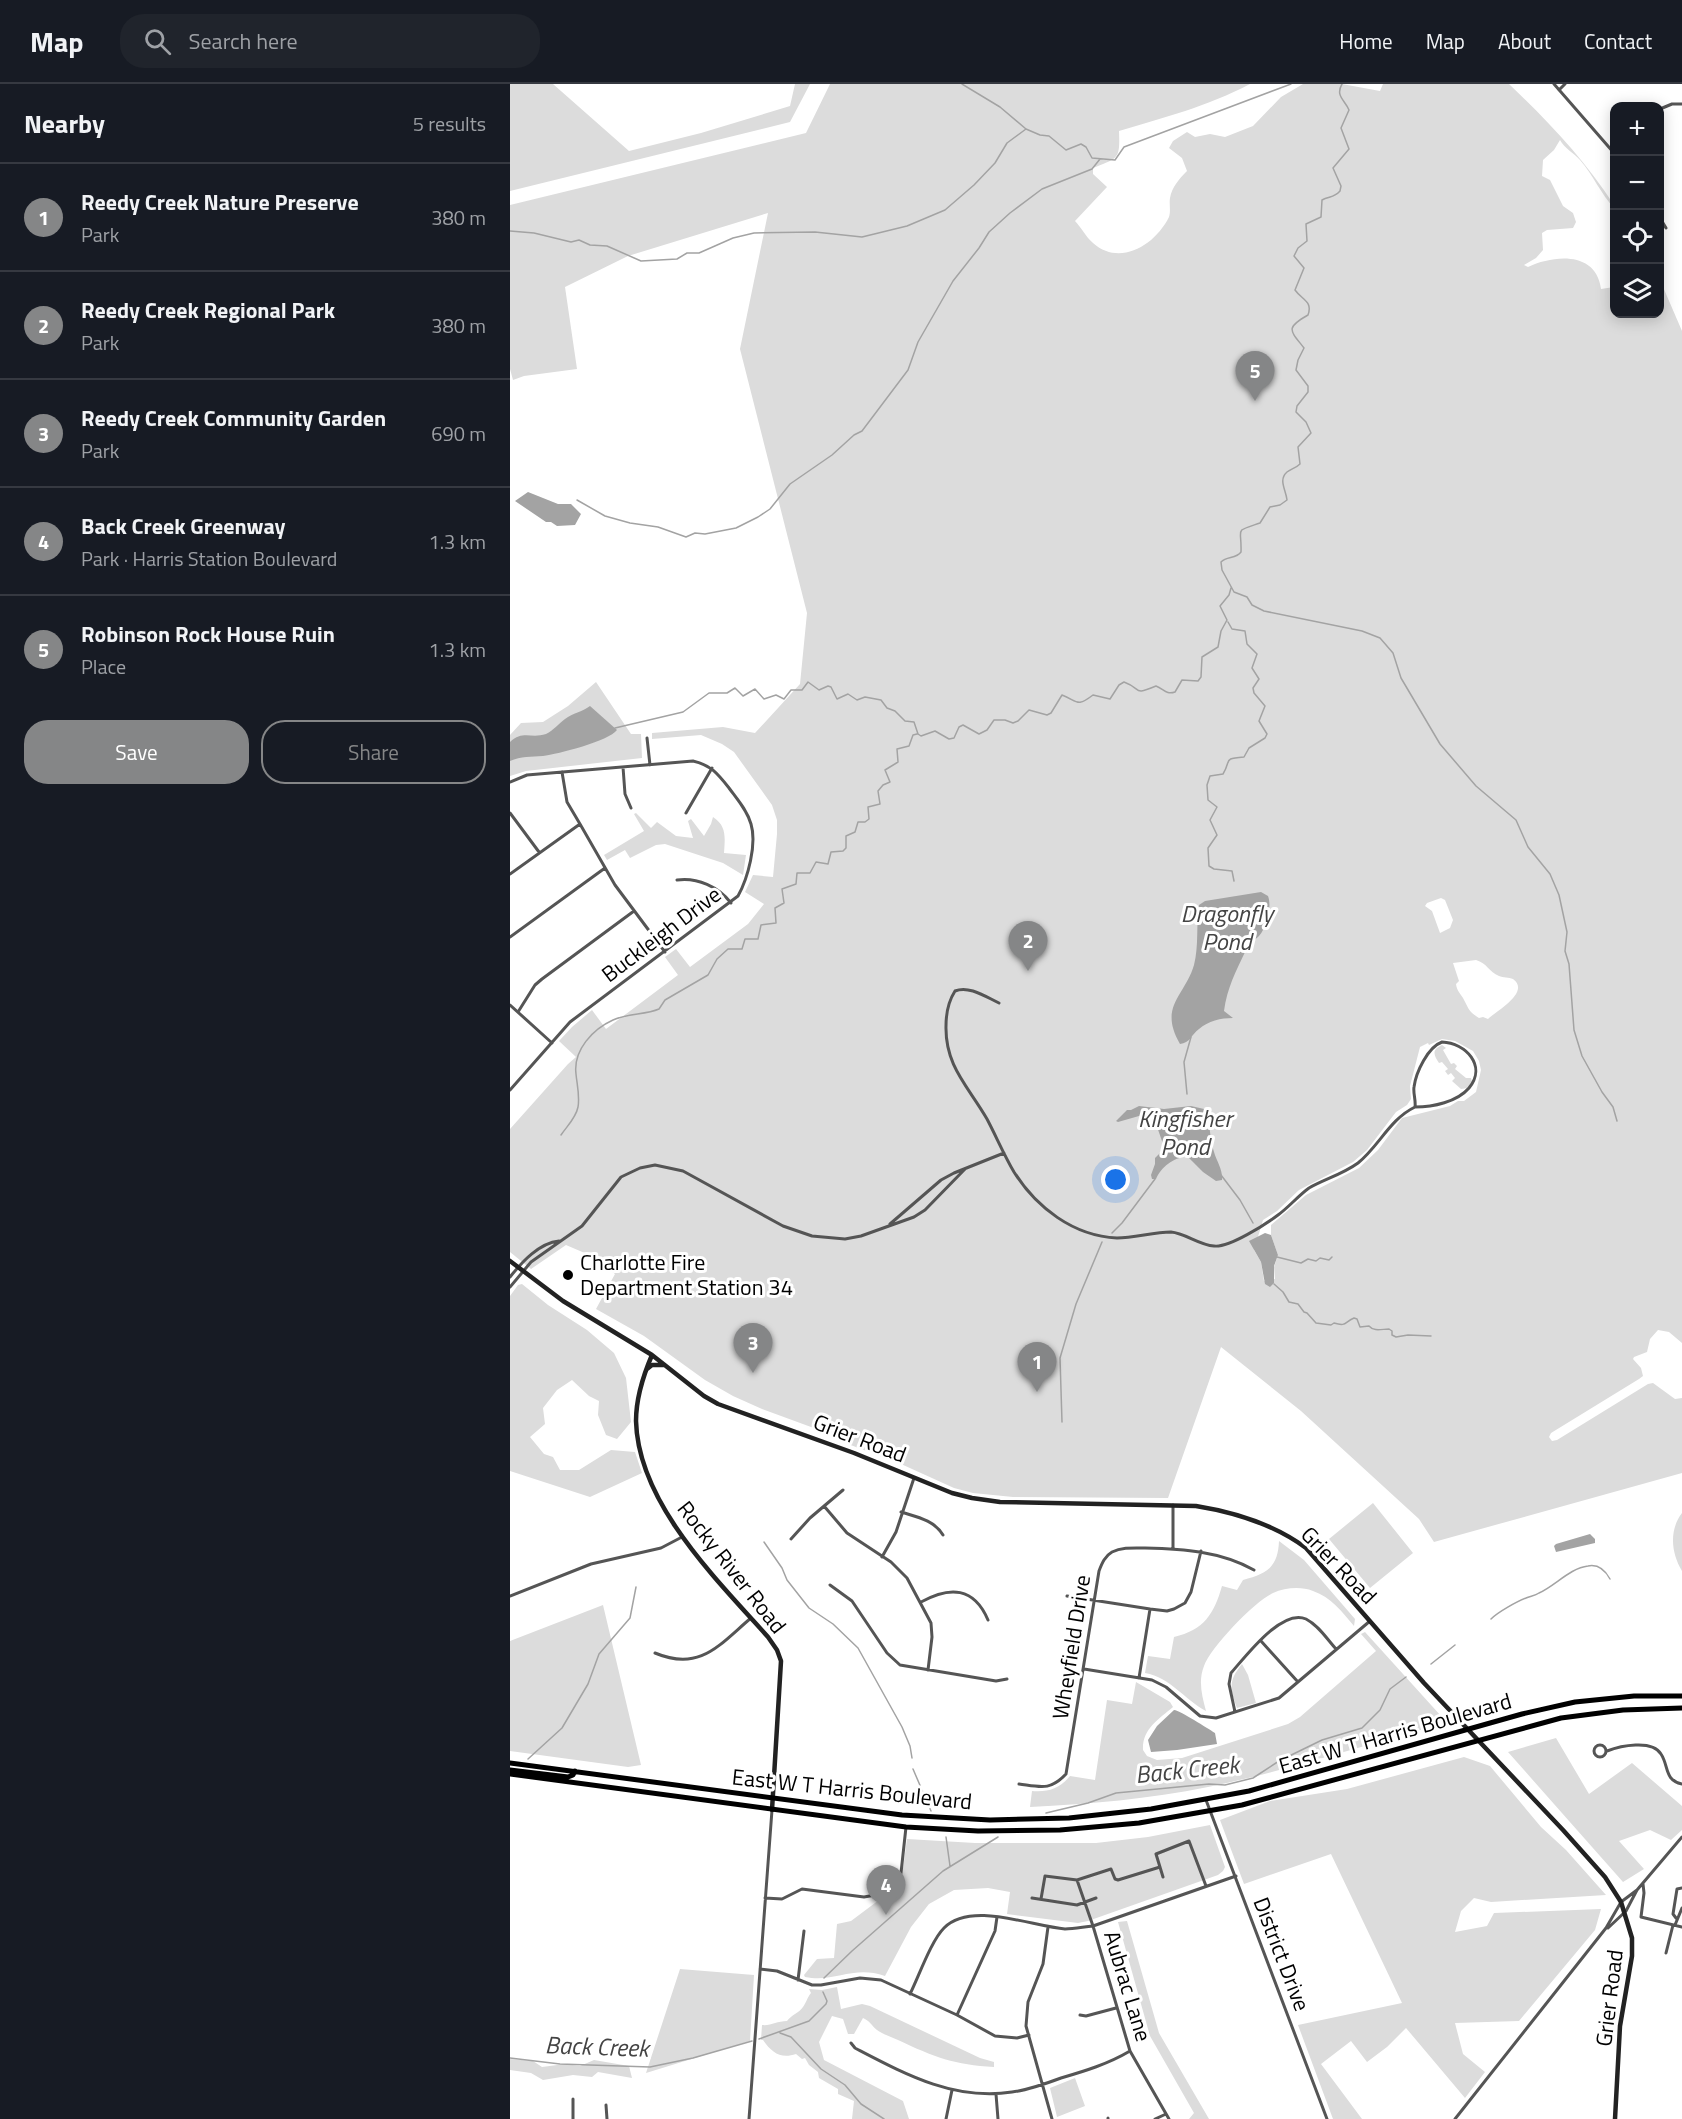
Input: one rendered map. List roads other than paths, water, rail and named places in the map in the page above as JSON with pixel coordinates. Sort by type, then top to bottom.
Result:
[{"type":"main road","name":"East W T Harris Boulevard","points":[[510,1762],[894,1815],[990,1820],[1098,1816],[1206,1800],[1249,1791],[1575,1702],[1634,1696],[1682,1696]]},
{"type":"main road","name":"East W T Harris Boulevard","points":[[510,1772],[906,1827],[978,1832],[1060,1830],[1139,1823],[1210,1811],[1267,1798],[1542,1723],[1588,1714],[1644,1708],[1682,1708]]},
{"type":"main road","points":[[510,1772],[567,1777],[573,1775],[575,1771]]},
{"type":"street","points":[[1554,84],[1610,147]]},
{"type":"street","points":[[1559,90],[1565,84]]},
{"type":"street","points":[[1664,107],[1682,104]]},
{"type":"street","points":[[647,738],[650,765]]},
{"type":"street","points":[[510,782],[527,775],[693,761],[712,768],[686,813]]},
{"type":"street","points":[[622,767],[625,794],[631,808]]},
{"type":"street","name":"Buckleigh Drive","points":[[510,1090],[570,1022],[738,896],[747,878],[752,826],[746,812],[712,768]]},
{"type":"street","points":[[562,772],[564,794],[605,868],[665,952]]},
{"type":"street","points":[[510,813],[539,852]]},
{"type":"street","points":[[510,874],[580,824]]},
{"type":"street","points":[[510,937],[605,868]]},
{"type":"street","points":[[677,880],[686,879],[713,887],[731,903]]},
{"type":"street","points":[[518,1012],[535,985],[634,911]]},
{"type":"street","points":[[999,1003],[970,990],[955,991],[947,1011],[946,1043],[950,1059],[979,1106],[1013,1171],[1029,1193],[1046,1210],[1070,1226],[1087,1232],[1114,1238],[1173,1232],[1205,1244],[1220,1246],[1232,1242],[1269,1221],[1312,1187],[1357,1164],[1376,1146],[1401,1115],[1415,1107],[1448,1101],[1467,1090],[1473,1082],[1474,1065],[1470,1055],[1464,1049],[1456,1044],[1442,1042],[1430,1049],[1414,1088],[1415,1107]]},
{"type":"street","points":[[510,1005],[552,1042]]},
{"type":"street","points":[[510,1081],[515,1085]]},
{"type":"street","points":[[881,1229],[896,1221],[941,1180],[1004,1153]]},
{"type":"street","points":[[510,1287],[523,1271],[559,1241],[582,1226],[621,1178],[640,1168],[655,1165],[683,1171],[783,1226],[812,1236],[847,1239],[914,1217],[925,1210],[965,1169]]},
{"type":"street","points":[[510,1277],[518,1267],[541,1248],[559,1241]]},
{"type":"street","points":[[510,1261],[563,1301],[652,1355]]},
{"type":"street","name":"Grier Road","points":[[652,1355],[704,1396],[718,1404],[854,1453],[952,1493],[987,1501],[1173,1505],[1213,1509],[1292,1537],[1306,1548],[1605,1877],[1622,1902],[1632,1938],[1632,1956],[1620,2026],[1615,2119]]},
{"type":"street","name":"Rocky River Road","points":[[652,1355],[645,1371],[636,1419],[638,1443],[652,1482],[682,1537],[775,1646],[781,1661],[750,2119]]},
{"type":"street","points":[[645,1371],[653,1364],[665,1365]]},
{"type":"street","points":[[882,1557],[896,1532],[914,1476]]},
{"type":"street","points":[[791,1539],[843,1490]]},
{"type":"street","points":[[1173,1505],[1173,1549]]},
{"type":"street","points":[[824,1506],[847,1533],[900,1570],[921,1602],[932,1630],[928,1670]]},
{"type":"street","points":[[901,1512],[931,1522],[943,1535]]},
{"type":"street","points":[[510,1596],[591,1564],[661,1548],[682,1537]]},
{"type":"street","name":"Wheyfield Drive","points":[[1019,1784],[1047,1787],[1054,1785],[1066,1774],[1102,1563],[1111,1552],[1124,1548],[1201,1551],[1242,1563],[1254,1570]]},
{"type":"street","points":[[1067,1596],[1167,1611],[1185,1603],[1191,1592],[1201,1551]]},
{"type":"street","points":[[830,1585],[852,1601],[896,1662],[907,1667],[996,1681],[1007,1679]]},
{"type":"street","points":[[921,1602],[944,1592],[960,1593],[979,1603],[988,1620]]},
{"type":"street","points":[[1139,1678],[1150,1609]]},
{"type":"street","points":[[1235,1712],[1229,1684],[1232,1673],[1260,1641],[1280,1623],[1294,1617],[1306,1619],[1316,1626],[1336,1649]]},
{"type":"street","points":[[655,1653],[674,1660],[698,1658],[713,1650],[751,1618]]},
{"type":"street","points":[[1084,1669],[1159,1683],[1200,1716],[1216,1718],[1279,1698],[1370,1621]]},
{"type":"street","points":[[1260,1641],[1298,1682]]},
{"type":"street","points":[[1607,1751],[1602,1745],[1596,1746],[1594,1750],[1596,1756],[1600,1758],[1607,1751],[1621,1746],[1658,1750],[1670,1777],[1682,1784]]},
{"type":"street","name":"District Drive","points":[[1206,1800],[1327,2119]]},
{"type":"street","points":[[765,1898],[782,1899],[802,1889],[864,1897],[881,1894],[895,1884],[901,1873],[906,1827]]},
{"type":"street","points":[[1606,1928],[1626,1911],[1643,1882],[1682,1837]]},
{"type":"street","points":[[1163,1877],[1156,1854],[1189,1841],[1206,1886]]},
{"type":"street","points":[[1041,1899],[1045,1876],[1077,1880],[1111,1869],[1115,1879],[1118,1880],[1160,1867]]},
{"type":"street","points":[[910,1994],[937,1938],[944,1928],[960,1917],[971,1915],[997,1917],[1076,1929],[1093,1926],[1236,1876]]},
{"type":"street","name":"Aubrac Lane","points":[[1077,1880],[1130,2051],[1169,2119]]},
{"type":"street","points":[[1643,1882],[1641,1917],[1682,1927]]},
{"type":"street","points":[[1676,1918],[1673,1914],[1677,1889],[1682,1888]]},
{"type":"street","points":[[1455,2119],[1606,1928],[1622,1902],[1637,1890]]},
{"type":"street","points":[[1032,1898],[1077,1905],[1096,1898]]},
{"type":"street","points":[[1666,1953],[1676,1918],[1680,1915],[1682,1908]]},
{"type":"street","points":[[957,2015],[995,1931],[997,1917]]},
{"type":"street","points":[[1048,1926],[1043,1964],[1028,2002],[1026,2014],[1029,2035],[1052,2119]]},
{"type":"street","points":[[798,1980],[804,1931]]},
{"type":"street","points":[[760,1969],[777,1971],[812,1985],[860,1978],[881,1980],[957,2015],[995,2036],[1017,2038],[1029,2035]]},
{"type":"street","points":[[1080,2016],[1116,2008]]},
{"type":"street","points":[[851,2043],[855,2048],[912,2077],[952,2090],[996,2094],[1042,2085],[1110,2062],[1130,2051]]},
{"type":"street","points":[[946,2119],[952,2090]]},
{"type":"street","points":[[996,2094],[998,2119]]},
{"type":"street","points":[[573,2099],[573,2119]]},
{"type":"street","points":[[606,2105],[607,2119]]},
{"type":"street","points":[[1155,2119],[1166,2114]]},
{"type":"water","points":[[528,492],[558,504],[571,504],[581,514],[575,525],[557,526],[546,522],[515,501]]},
{"type":"water","points":[[590,706],[617,730],[594,743],[571,750],[543,756],[522,757],[510,761],[510,742],[515,738],[546,734],[568,717]]},
{"type":"water","name":"Dragonfly Pond","points":[[1261,892],[1268,896],[1268,917],[1262,932],[1247,948],[1235,972],[1224,1011],[1233,1018],[1219,1019],[1206,1024],[1180,1044],[1174,1031],[1172,1010],[1194,965],[1199,905],[1205,901]]},
{"type":"water","name":"Kingfisher Pond","points":[[1139,1106],[1164,1109],[1191,1106],[1204,1109],[1222,1180],[1216,1181],[1188,1157],[1173,1160],[1156,1179],[1152,1179],[1155,1158],[1161,1152],[1163,1144],[1154,1118],[1146,1114],[1116,1121],[1127,1110]]},
{"type":"water","points":[[1265,1233],[1271,1235],[1278,1255],[1274,1266],[1274,1283],[1270,1287],[1265,1284],[1261,1262],[1249,1241]]},
{"type":"water","points":[[1590,1534],[1595,1539],[1595,1543],[1556,1552],[1554,1546],[1556,1544]]},
{"type":"water","points":[[1174,1710],[1215,1733],[1217,1744],[1151,1752],[1148,1740],[1157,1726]]},
{"type":"waterway","points":[[962,84],[1000,107],[1026,129],[1049,136],[1066,150],[1081,144],[1086,147],[1092,158],[1115,160],[1124,147],[1291,84]]},
{"type":"waterway","points":[[1342,84],[1340,95],[1349,110],[1341,128],[1349,149],[1333,168],[1341,186],[1340,191],[1322,200],[1321,217],[1306,224],[1307,241],[1298,248],[1294,256],[1304,268],[1295,290],[1309,307],[1308,315],[1296,323],[1292,330],[1304,348],[1296,370],[1308,386],[1308,392],[1297,406],[1296,412],[1306,422],[1311,433],[1298,447],[1300,464],[1284,475],[1283,485],[1287,500],[1280,505],[1270,507],[1260,523],[1242,530],[1240,534],[1241,552],[1221,562],[1222,570],[1234,592],[1247,597],[1252,605],[1264,611],[1362,631],[1380,638],[1393,653],[1401,678],[1440,744],[1476,786],[1516,820],[1528,847],[1550,874],[1559,895],[1567,932],[1565,951],[1569,964],[1574,1030],[1582,1056],[1613,1107],[1617,1121]]},
{"type":"waterway","points":[[510,231],[607,246],[641,261],[677,259],[687,253],[699,253],[733,238],[754,233],[815,232],[862,237],[907,226],[945,210],[995,163],[1007,143],[1026,129]]},
{"type":"waterway","points":[[577,500],[605,516],[658,527],[686,537],[695,533],[705,534],[736,528],[758,517],[770,509],[790,484],[862,431],[908,370],[918,342],[953,281],[989,232],[1042,189],[1092,169],[1100,159]]},
{"type":"waterway","points":[[615,728],[683,712],[709,693],[727,693],[735,688],[743,696],[755,689],[764,699],[776,695],[784,699],[791,690],[802,690],[808,682],[819,690],[831,687],[837,699],[848,694],[857,700],[865,697],[881,700],[887,708],[895,711],[905,721],[914,722],[921,736],[935,731],[949,739],[954,738],[959,727],[963,725],[979,734],[987,730],[994,720],[1013,723],[1029,710],[1047,715],[1051,713],[1062,695],[1077,702],[1093,695],[1110,699],[1119,685],[1124,682],[1140,691],[1156,686],[1172,693],[1182,680],[1198,681],[1201,677],[1202,657],[1218,647],[1221,631],[1227,620],[1220,606],[1229,595],[1231,588]]},
{"type":"waterway","points":[[1228,622],[1232,629],[1245,631],[1247,644],[1257,654],[1252,668],[1259,679],[1253,688],[1254,693],[1265,706],[1259,721],[1267,734],[1265,738],[1249,748],[1244,757],[1230,759],[1223,774],[1210,776],[1207,785],[1208,800],[1217,807],[1210,820],[1217,835],[1208,848],[1209,866],[1214,869],[1232,871],[1234,881]]},
{"type":"waterway","points":[[561,1135],[577,1111],[579,1099],[576,1065],[586,1041],[598,1029],[619,1018],[659,1009],[665,1000],[708,975],[717,959],[728,949],[742,949],[745,939],[758,939],[761,925],[776,923],[775,908],[784,903],[782,889],[796,884],[797,873],[810,873],[816,862],[828,864],[831,852],[843,851],[846,848],[846,836],[855,832],[858,822],[865,822],[869,819],[868,807],[880,804],[878,791],[890,782],[885,770],[898,762],[897,749],[909,746],[913,735],[917,734]]},
{"type":"waterway","points":[[1187,1094],[1184,1062],[1191,1037]]},
{"type":"waterway","points":[[1221,1175],[1240,1200],[1253,1223]]},
{"type":"waterway","points":[[1112,1233],[1155,1179]]},
{"type":"waterway","points":[[1062,1422],[1060,1358],[1076,1304],[1102,1242]]},
{"type":"waterway","points":[[1277,1257],[1301,1263],[1308,1259],[1329,1260],[1332,1257]]},
{"type":"waterway","points":[[1274,1284],[1289,1302],[1298,1304],[1316,1323],[1343,1324],[1354,1318],[1357,1319],[1360,1327],[1369,1326],[1376,1330],[1389,1329],[1396,1337],[1431,1336]]},
{"type":"waterway","points":[[764,1542],[782,1568],[787,1580],[809,1608],[833,1624],[858,1648],[902,1727],[912,1758]]},
{"type":"waterway","name":"Back Creek","points":[[1491,1619],[1507,1607],[1537,1594],[1581,1567],[1598,1567],[1610,1579]]},
{"type":"waterway","points":[[528,1759],[562,1728],[588,1684],[599,1654],[630,1618],[636,1587]]},
{"type":"waterway","name":"Back Creek","points":[[1431,1664],[1455,1645]]},
{"type":"waterway","name":"Back Creek","points":[[1046,1813],[1088,1803],[1116,1793],[1209,1784],[1225,1785],[1253,1778],[1279,1761],[1322,1740],[1362,1728],[1380,1710],[1390,1689],[1406,1677]]},
{"type":"waterway","points":[[913,1769],[931,1811]]},
{"type":"waterway","points":[[946,1837],[950,1866]]},
{"type":"waterway","name":"Back Creek","points":[[824,1978],[943,1871],[998,1837]]},
{"type":"waterway","name":"Back Creek","points":[[759,2039],[809,2021],[826,2004],[823,1992]]},
{"type":"waterway","points":[[780,2033],[791,2037],[821,2069],[845,2085],[861,2104],[884,2119]]},
{"type":"waterway","name":"Back Creek","points":[[510,2058],[560,2064],[650,2067],[693,2058],[752,2041]]},
{"type":"place","name":"Robinson Rock House Ruin","points":[[1255,401]]},
{"type":"place","name":"Reedy Creek Regional Park","points":[[1028,971]]},
{"type":"place","name":"Charlotte Fire Department Station 34","points":[[568,1275]]},
{"type":"place","name":"Reedy Creek Community Garden","points":[[753,1373]]},
{"type":"place","name":"Reedy Creek Nature Preserve","points":[[1037,1392]]},
{"type":"place","name":"Back Creek Greenway","points":[[886,1915]]}]
